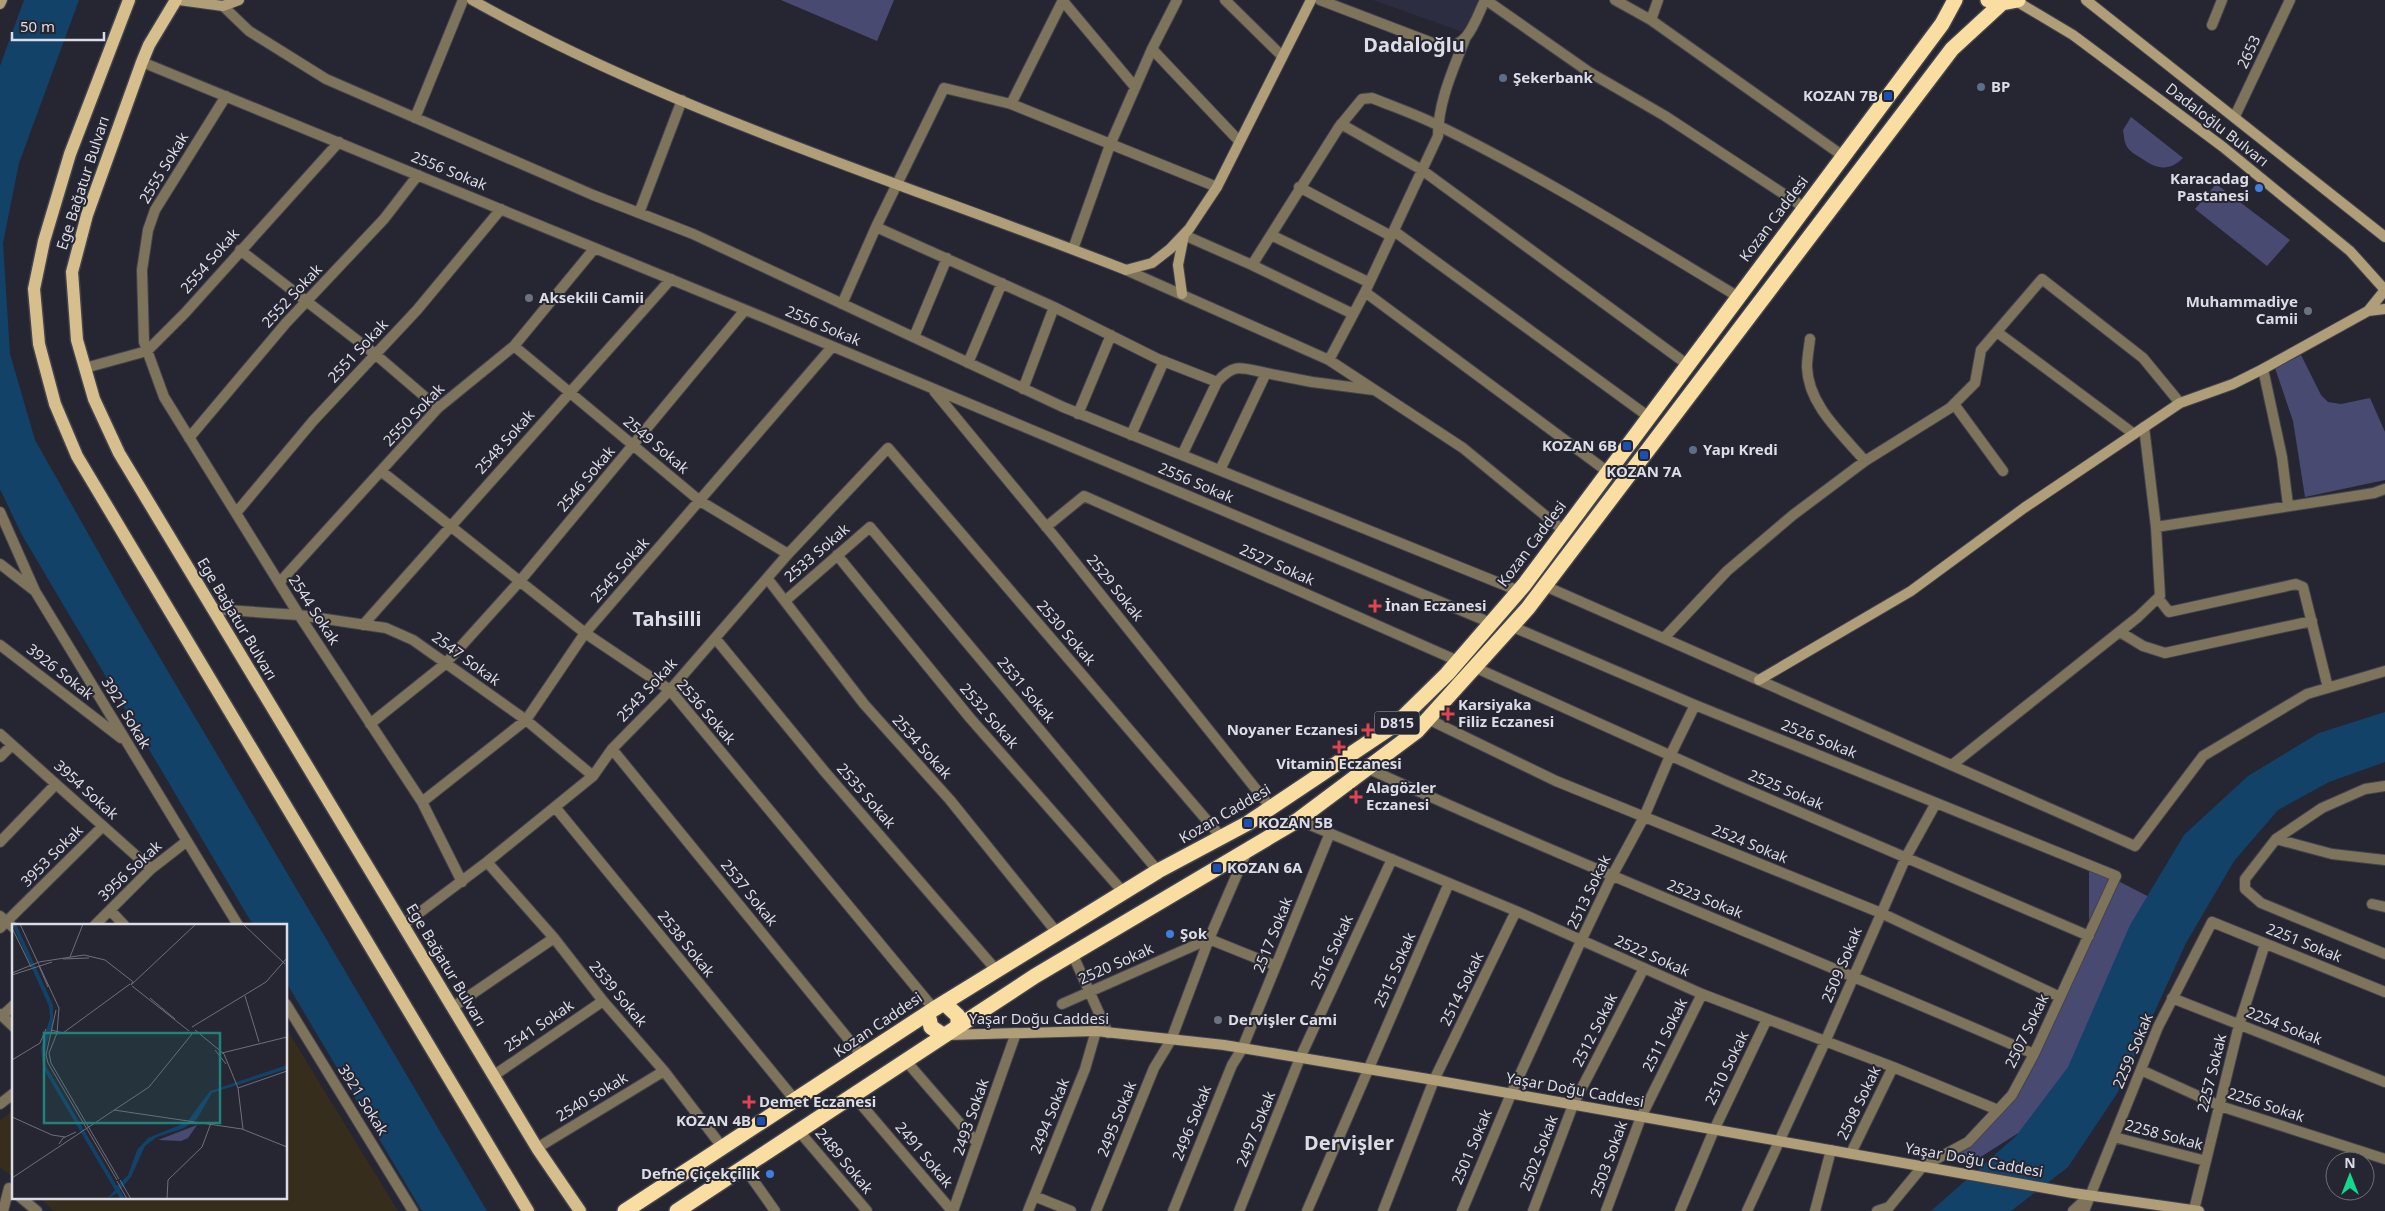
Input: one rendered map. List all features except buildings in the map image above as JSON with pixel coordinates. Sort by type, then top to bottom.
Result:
[{"type":"highway","name":"Kozan Caddesi","points":[[625,1211],[863,1057],[935,1008],[1158,872],[1222,838],[1271,808],[1396,724],[1458,661],[1519,591],[1688,365],[1737,296],[1942,24],[1956,0]]},
{"type":"highway","name":"D815","points":[[678,1211],[798,1130],[1072,954],[1298,820],[1418,730],[1545,586],[1952,49],[2006,1]]},
{"type":"highway","points":[[944,1036],[931,1027],[935,1008],[958,1016],[958,1026]]},
{"type":"main road","points":[[0,4],[2,0]]},
{"type":"main road","name":"Ege Bağatur Bulvarı","points":[[129,0],[70,154],[44,241],[34,289],[39,344],[55,404],[77,456],[528,1211]]},
{"type":"main road","points":[[178,0],[220,3],[239,0]]},
{"type":"main road","name":"Ege Bağatur Bulvarı","points":[[178,0],[148,45],[87,214],[72,272],[77,340],[94,400],[119,453],[212,609],[537,1148],[580,1211]]},
{"type":"main road","points":[[472,0],[536,36],[682,100],[896,184],[1126,270],[1152,263],[1184,234],[1217,188],[1311,0]]},
{"type":"main road","name":"Dadaloğlu Bulvarı","points":[[2086,0],[2235,116],[2385,237]]},
{"type":"main road","name":"Dadaloğlu Bulvarı","points":[[2006,1],[2073,35],[2223,147],[2350,251],[2385,290]]},
{"type":"main road","points":[[1182,294],[1178,265],[1184,234]]},
{"type":"main road","points":[[1759,680],[1911,592],[2024,508],[2180,403],[2233,384],[2264,369],[2368,311],[2385,290]]},
{"type":"main road","points":[[2368,311],[2385,309]]},
{"type":"main road","name":"Yaşar Doğu Caddesi","points":[[944,1036],[1096,1031],[1242,1048],[2090,1195],[2199,1211]]},
{"type":"street","points":[[415,118],[464,0]]},
{"type":"street","points":[[1011,104],[1063,0],[1135,87]]},
{"type":"street","points":[[1073,249],[1110,145],[1152,49],[1178,0]]},
{"type":"street","points":[[1225,0],[1282,56]]},
{"type":"street","points":[[1320,0],[1443,47],[1459,45],[1465,39]]},
{"type":"street","points":[[1329,360],[1367,287],[1438,136],[1438,125],[1447,86],[1465,39],[1486,0],[1589,72],[1665,116],[1805,208]]},
{"type":"street","points":[[1615,0],[1651,20],[1843,156]]},
{"type":"street","points":[[1651,20],[1658,0]]},
{"type":"street","points":[[2212,25],[2222,0]]},
{"type":"street","name":"2653","points":[[2235,116],[2290,0]]},
{"type":"street","points":[[220,3],[249,31],[326,79],[639,213],[693,234],[1078,414],[1519,591]]},
{"type":"street","points":[[1152,49],[1240,141]]},
{"type":"street","name":"2556 Sokak","points":[[142,62],[671,279],[1491,624]]},
{"type":"street","points":[[842,304],[896,184],[944,88],[1011,104],[1217,188]]},
{"type":"street","name":"2555 Sokak","points":[[147,351],[144,342],[142,270],[148,230],[155,210],[226,96]]},
{"type":"street","points":[[1252,265],[1299,187],[1341,124],[1362,99],[1372,98],[1438,125],[1616,223],[1737,296]]},
{"type":"street","points":[[639,213],[682,100]]},
{"type":"street","points":[[1341,124],[1422,170],[1688,365]]},
{"type":"street","name":"2554 Sokak","points":[[85,368],[147,351],[185,313],[339,142]]},
{"type":"street","name":"2552 Sokak","points":[[189,438],[306,301],[384,219],[418,175]]},
{"type":"street","points":[[1299,187],[1393,233],[1649,417]]},
{"type":"street","name":"2551 Sokak","points":[[236,513],[313,421],[417,310],[501,209]]},
{"type":"street","points":[[876,227],[1054,307],[1164,361],[1217,382]]},
{"type":"street","points":[[1184,234],[1353,314]]},
{"type":"street","points":[[1271,234],[1367,287],[1608,472]]},
{"type":"street","name":"2550 Sokak","points":[[279,583],[438,408],[514,346],[594,249]]},
{"type":"street","points":[[240,250],[375,354],[438,408]]},
{"type":"street","points":[[914,338],[947,258]]},
{"type":"street","points":[[1126,270],[1329,360],[1463,448],[1564,531]]},
{"type":"street","name":"2548 Sokak","points":[[363,625],[671,279]]},
{"type":"street","points":[[1664,638],[1727,571],[1793,515],[1865,461],[1885,450],[1954,404],[1975,383],[1981,350],[2042,279],[2144,358],[2180,403]]},
{"type":"street","points":[[968,363],[1002,283]]},
{"type":"street","points":[[1023,389],[1054,307]]},
{"type":"street","name":"2546 Sokak","points":[[370,724],[445,664],[520,581],[745,310]]},
{"type":"street","points":[[1997,332],[2134,434]]},
{"type":"street","points":[[1078,414],[1111,335]]},
{"type":"street","points":[[1810,339],[1807,367],[1812,391],[1821,409],[1865,461]]},
{"type":"street","name":"2549 Sokak","points":[[514,346],[700,501],[788,554]]},
{"type":"street","name":"2545 Sokak","points":[[422,802],[526,720],[585,633],[832,347]]},
{"type":"street","name":"2544 Sokak","points":[[147,351],[164,397],[299,615],[422,802],[462,882]]},
{"type":"street","points":[[1131,435],[1164,361]]},
{"type":"street","points":[[1182,455],[1217,382],[1228,370],[1241,368],[1312,382],[1376,390]]},
{"type":"street","points":[[2264,369],[2282,457],[2288,505]]},
{"type":"street","points":[[1220,470],[1266,373]]},
{"type":"street","name":"2529 Sokak","points":[[932,388],[1046,526],[1271,808]]},
{"type":"street","points":[[1954,404],[2003,471]]},
{"type":"street","points":[[1952,765],[2120,632],[2160,596],[2156,527],[2144,427]]},
{"type":"street","name":"2543 Sokak","points":[[403,925],[462,882],[593,776],[612,749],[670,690],[788,554],[888,448]]},
{"type":"street","name":"2530 Sokak","points":[[888,448],[1222,838]]},
{"type":"street","name":"2536 Sokak","points":[[381,471],[585,633],[670,690],[935,1008]]},
{"type":"street","points":[[2156,527],[2374,493],[2385,489]]},
{"type":"street","name":"2527 Sokak","points":[[1046,526],[1084,496],[1458,661]]},
{"type":"street","name":"3921 Sokak","points":[[0,512],[35,592],[234,923]]},
{"type":"street","name":"2533 Sokak","points":[[785,601],[870,527]]},
{"type":"street","name":"2531 Sokak","points":[[870,527],[1158,872]]},
{"type":"street","name":"2532 Sokak","points":[[837,555],[970,718],[1124,893]]},
{"type":"street","points":[[0,564],[35,592]]},
{"type":"street","name":"2534 Sokak","points":[[767,578],[864,704],[950,800],[1058,934]]},
{"type":"street","points":[[2158,598],[2169,612],[2296,584],[2303,587],[2328,688]]},
{"type":"street","points":[[1545,586],[2135,846],[2203,756],[2307,694],[2385,671]]},
{"type":"street","name":"2547 Sokak","points":[[212,609],[299,615],[386,628],[413,640],[526,720],[593,776]]},
{"type":"street","points":[[2120,632],[2143,646],[2165,653],[2312,621]]},
{"type":"street","name":"2526 Sokak","points":[[1511,626],[1696,705],[2116,876]]},
{"type":"street","name":"2535 Sokak","points":[[715,638],[825,772],[997,971]]},
{"type":"street","name":"3926 Sokak","points":[[0,645],[126,742]]},
{"type":"street","name":"2525 Sokak","points":[[1474,667],[1670,756],[2089,936]]},
{"type":"street","name":"2513 Sokak","points":[[1511,1094],[1581,941],[1612,876],[1644,817],[1670,756],[1696,705]]},
{"type":"street","name":"2524 Sokak","points":[[1428,719],[1556,781],[1881,913],[2060,997]]},
{"type":"street","name":"3954 Sokak","points":[[0,734],[151,869]]},
{"type":"street","points":[[0,757],[12,745]]},
{"type":"street","name":"2537 Sokak","points":[[612,749],[863,1057]]},
{"type":"street","name":"2523 Sokak","points":[[1367,768],[1481,821],[1854,975],[2034,1054]]},
{"type":"street","points":[[0,842],[56,784]]},
{"type":"street","points":[[2385,786],[2365,789],[2322,808],[2276,839],[2245,879],[2245,889],[2261,904],[2385,954]]},
{"type":"street","name":"2509 Sokak","points":[[1747,1211],[1825,1042],[1906,857],[1936,803]]},
{"type":"street","name":"2538 Sokak","points":[[555,806],[795,1100]]},
{"type":"street","name":"2522 Sokak","points":[[1298,820],[1516,911],[1702,994],[1893,1067],[1998,1110]]},
{"type":"street","name":"3953 Sokak","points":[[5,923],[103,826]]},
{"type":"street","name":"2517 Sokak","points":[[1242,1048],[1330,833]]},
{"type":"street","points":[[2276,839],[2332,854],[2385,860]]},
{"type":"street","name":"3956 Sokak","points":[[96,924],[151,869],[186,841]]},
{"type":"street","name":"2495 Sokak","points":[[1096,1211],[1154,1068],[1171,1040],[1209,939],[1247,850]]},
{"type":"street","name":"2516 Sokak","points":[[1300,1058],[1392,859]]},
{"type":"street","name":"2539 Sokak","points":[[487,862],[554,938],[603,1001],[664,1071],[723,1148]]},
{"type":"street","name":"2507 Sokak","points":[[1923,1166],[1968,1142],[2012,1095],[2034,1054],[2116,876]]},
{"type":"street","name":"2515 Sokak","points":[[1307,1211],[1367,1069],[1450,883]]},
{"type":"street","points":[[2372,904],[2385,907]]},
{"type":"street","points":[[110,910],[123,924]]},
{"type":"street","name":"2514 Sokak","points":[[1383,1211],[1434,1080],[1516,911]]},
{"type":"street","name":"2251 Sokak","points":[[2212,922],[2385,992]]},
{"type":"street","name":"2259 Sokak","points":[[2084,1211],[2172,998],[2212,922]]},
{"type":"street","points":[[453,1007],[554,938]]},
{"type":"street","points":[[1209,939],[1276,966]]},
{"type":"street","name":"2520 Sokak","points":[[1062,1004],[1209,939]]},
{"type":"street","name":"2257 Sokak","points":[[2194,1210],[2239,1025],[2265,944]]},
{"type":"street","points":[[1072,954],[1108,1033]]},
{"type":"street","name":"2512 Sokak","points":[[1574,1105],[1644,968]]},
{"type":"street","name":"2511 Sokak","points":[[1641,1117],[1702,994]]},
{"type":"street","name":"2254 Sokak","points":[[2172,998],[2385,1082]]},
{"type":"street","name":"2541 Sokak","points":[[493,1076],[603,1001]]},
{"type":"street","points":[[12,1007],[1,1015],[12,1025]]},
{"type":"street","name":"3921 Sokak","points":[[288,1007],[414,1211]]},
{"type":"street","name":"2510 Sokak","points":[[1680,1211],[1714,1130],[1767,1019]]},
{"type":"street","name":"2494 Sokak","points":[[1028,1211],[1085,1069],[1096,1031]]},
{"type":"street","name":"2493 Sokak","points":[[952,1211],[1016,1033]]},
{"type":"street","name":"2496 Sokak","points":[[1173,1211],[1232,1065],[1242,1048]]},
{"type":"street","name":"2497 Sokak","points":[[1239,1211],[1300,1058]]},
{"type":"street","points":[[906,1060],[978,1143]]},
{"type":"street","name":"2508 Sokak","points":[[1851,1153],[1893,1067]]},
{"type":"street","name":"2256 Sokak","points":[[2141,1070],[2220,1106],[2385,1159]]},
{"type":"street","name":"2540 Sokak","points":[[537,1148],[664,1071]]},
{"type":"street","name":"2501 Sokak","points":[[1462,1211],[1511,1094]]},
{"type":"street","points":[[0,1104],[12,1095]]},
{"type":"street","name":"2491 Sokak","points":[[853,1095],[952,1211]]},
{"type":"street","name":"2502 Sokak","points":[[1533,1211],[1574,1105]]},
{"type":"street","name":"2503 Sokak","points":[[1606,1211],[1641,1117]]},
{"type":"street","name":"2489 Sokak","points":[[798,1130],[867,1211]]},
{"type":"street","name":"2258 Sokak","points":[[2114,1137],[2206,1161]]},
{"type":"street","points":[[1815,1211],[1831,1150]]},
{"type":"street","points":[[1877,1211],[1889,1207],[1923,1166]]},
{"type":"street","points":[[744,1167],[775,1211]]},
{"type":"street","points":[[0,1181],[11,1191],[3,1211]]},
{"type":"street","points":[[2073,1211],[2090,1195]]},
{"type":"street","points":[[1034,1196],[1071,1211]]},
{"type":"street","points":[[21,1198],[37,1211]]},
{"type":"shaded area","points":[[24,0],[79,0],[19,163],[3,243],[10,354],[35,440],[124,597],[487,1211],[422,1211],[288,985],[288,924],[252,924],[22,535],[0,489],[0,66]]},
{"type":"shaded area","points":[[781,0],[894,0],[877,41]]},
{"type":"shaded area","points":[[1373,0],[1481,0],[1469,30],[1460,31]]},
{"type":"shaded area","points":[[2131,117],[2183,158],[2168,167],[2157,167],[2133,153],[2126,145],[2123,130]]},
{"type":"shaded area","points":[[2216,184],[2290,240],[2267,266],[2195,209]]},
{"type":"shaded area","points":[[2301,355],[2321,395],[2328,402],[2341,404],[2370,398],[2385,432],[2385,480],[2305,497],[2293,421],[2275,368]]},
{"type":"shaded area","points":[[2385,712],[2385,762],[2329,782],[2278,810],[2234,861],[2186,943],[2118,1092],[2068,1167],[2011,1211],[1931,1211],[2016,1136],[2068,1067],[2130,925],[2184,835],[2248,776],[2319,733]]},
{"type":"shaded area","points":[[2089,866],[2157,901],[2094,1036],[2037,1121],[1979,1158],[1957,1155],[2006,1100],[2089,936]]},
{"type":"shaded area","points":[[288,1031],[398,1211],[54,1211],[39,1198],[288,1198]]},
{"type":"shaded area","points":[[12,1111],[12,1176],[0,1167],[0,1121]]},
{"type":"place","name":"Şekerbank","points":[[1503,78]]},
{"type":"place","name":"BP","points":[[1981,87]]},
{"type":"place","name":"KOZAN 7B","points":[[1888,96]]},
{"type":"place","name":"Karacadag Pastanesi","points":[[2259,188]]},
{"type":"place","name":"Aksekili Camii","points":[[529,298]]},
{"type":"place","name":"Muhammadiye Camii","points":[[2308,311]]},
{"type":"place","name":"KOZAN 6B","points":[[1627,446]]},
{"type":"place","name":"Yapı Kredi","points":[[1693,450]]},
{"type":"place","name":"KOZAN 7A","points":[[1644,455]]},
{"type":"place","name":"İnan Eczanesi","points":[[1375,606]]},
{"type":"place","name":"Karsiyaka Filiz Eczanesi","points":[[1448,714]]},
{"type":"place","name":"Noyaner Eczanesi","points":[[1368,730]]},
{"type":"place","name":"Vitamin Eczanesi","points":[[1339,747]]},
{"type":"place","name":"Alagözler Eczanesi","points":[[1356,797]]},
{"type":"place","name":"KOZAN 5B","points":[[1248,823]]},
{"type":"place","name":"KOZAN 6A","points":[[1217,868]]},
{"type":"place","name":"Şok","points":[[1170,934]]},
{"type":"place","name":"Dervişler Cami","points":[[1218,1020]]},
{"type":"place","name":"Demet Eczanesi","points":[[749,1102]]},
{"type":"place","name":"KOZAN 4B","points":[[761,1121]]},
{"type":"place","name":"Defne Çiçekçilik","points":[[770,1174]]},
{"type":"district","name":"Dadaloğlu","points":[[1414,45]]},
{"type":"district","name":"Tahsilli","points":[[667,619]]},
{"type":"district","name":"Dervişler","points":[[1349,1143]]}]
